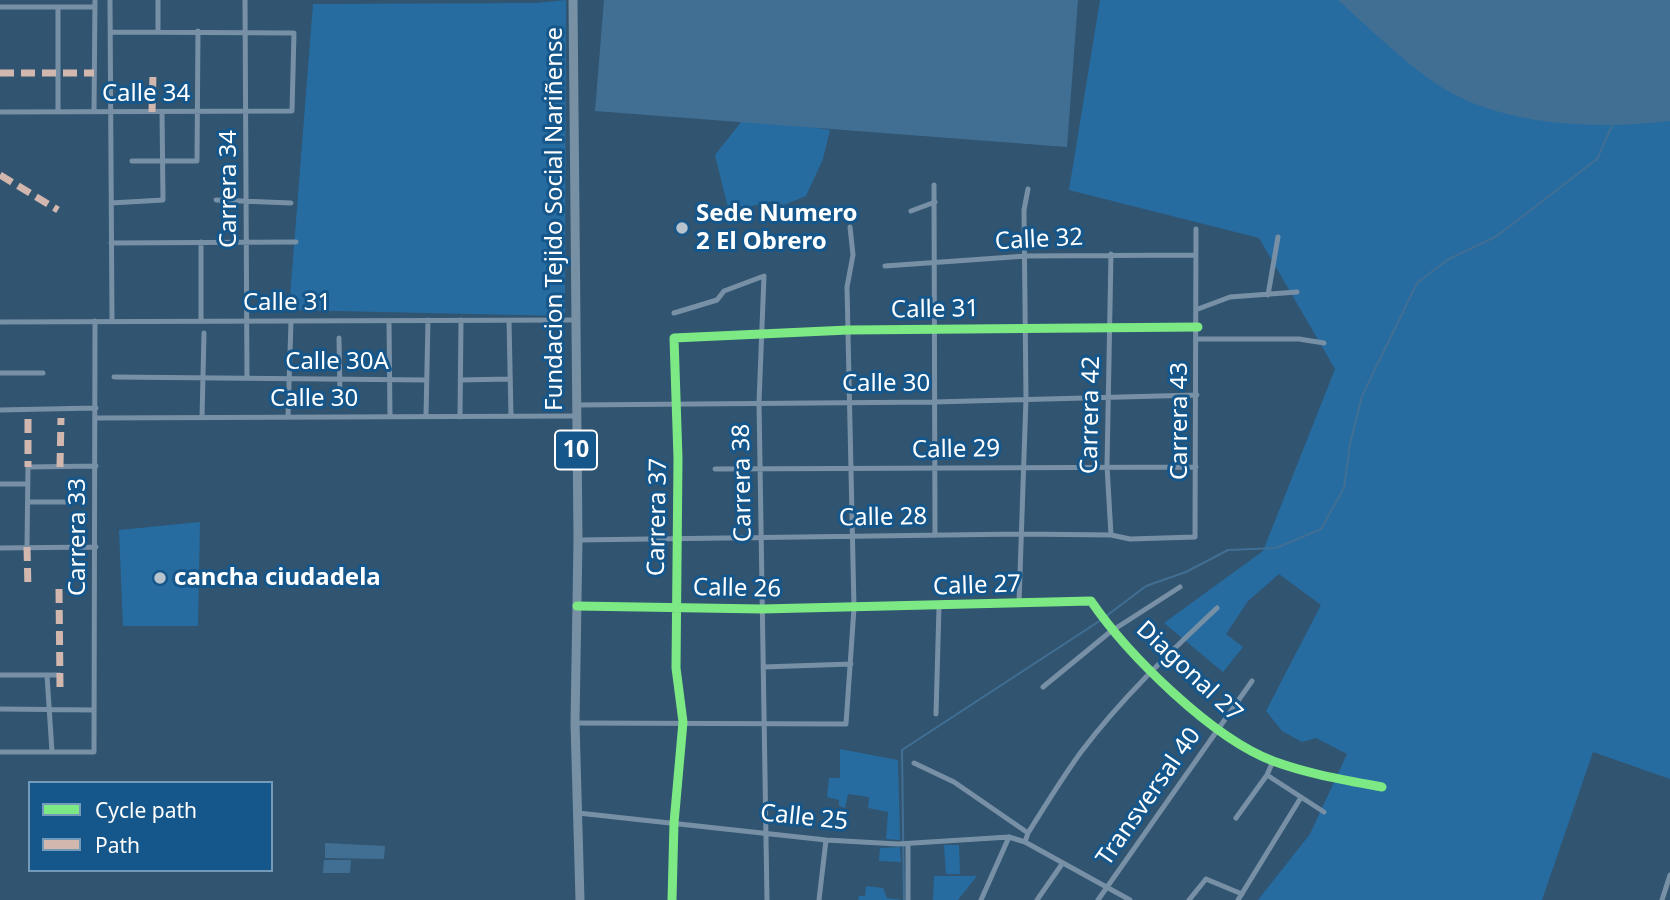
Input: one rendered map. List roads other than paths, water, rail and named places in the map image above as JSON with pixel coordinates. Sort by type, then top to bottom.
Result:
[{"type":"main road","name":"Fundacion Tejido Social Nariñense","points":[[573,0],[578,540],[575,723],[580,900]]},
{"type":"street","points":[[110,0],[111,321]]},
{"type":"street","points":[[158,0],[158,31]]},
{"type":"street","name":"Carrera 34","points":[[245,0],[247,379]]},
{"type":"street","points":[[0,8],[25,4],[58,7],[95,4],[94,112]]},
{"type":"street","points":[[58,7],[58,112]]},
{"type":"street","points":[[132,161],[197,161],[198,31]]},
{"type":"street","points":[[110,32],[246,33]]},
{"type":"street","name":"Calle 34","points":[[0,112],[292,111],[294,33],[246,33]]},
{"type":"street","points":[[111,203],[163,200],[162,112]]},
{"type":"street","points":[[934,185],[936,535]]},
{"type":"street","points":[[1019,603],[1026,398],[1024,210],[1028,189]]},
{"type":"street","points":[[216,200],[291,203]]},
{"type":"street","points":[[911,211],[935,202]]},
{"type":"street","points":[[575,723],[846,724],[854,608],[848,330],[848,287],[853,255],[850,227]]},
{"type":"street","name":"Carrera 43","points":[[1188,539],[1197,534],[1196,229]]},
{"type":"street","points":[[1268,295],[1278,237]]},
{"type":"street","points":[[201,242],[201,321]]},
{"type":"street","points":[[111,243],[296,242]]},
{"type":"street","name":"Carrera 42","points":[[1111,254],[1107,466],[1111,535]]},
{"type":"street","name":"Calle 32","points":[[885,266],[933,265],[1026,256],[1196,255]]},
{"type":"street","name":"Carrera 38","points":[[674,313],[717,300],[724,292],[764,276],[759,402],[767,900]]},
{"type":"street","points":[[1198,309],[1230,297],[1297,292]]},
{"type":"street","points":[[426,416],[428,320]]},
{"type":"street","points":[[460,416],[461,320]]},
{"type":"street","points":[[509,320],[511,416]]},
{"type":"street","name":"Calle 31","points":[[0,322],[574,320]]},
{"type":"street","name":"Carrera 33","points":[[52,752],[94,752],[95,321]]},
{"type":"street","points":[[288,418],[291,321]]},
{"type":"street","points":[[389,321],[390,417]]},
{"type":"street","name":"Calle 31","points":[[674,338],[848,330],[1198,327]]},
{"type":"street","points":[[202,418],[204,333]]},
{"type":"street","points":[[339,338],[340,396]]},
{"type":"street","name":"Carrera 37","points":[[672,900],[674,823],[683,722],[676,668],[677,404],[674,338]]},
{"type":"street","points":[[1198,339],[1288,339],[1324,343]]},
{"type":"street","points":[[0,373],[43,373]]},
{"type":"street","name":"Calle 30","points":[[114,377],[247,379]]},
{"type":"street","name":"Calle 30A","points":[[247,379],[427,380]]},
{"type":"street","points":[[460,380],[510,379]]},
{"type":"street","name":"Calle 30","points":[[575,405],[934,402],[1197,395]]},
{"type":"street","points":[[0,411],[96,408]]},
{"type":"street","name":"Calle 30","points":[[96,418],[575,416]]},
{"type":"street","points":[[27,547],[28,467],[96,466]]},
{"type":"street","name":"Calle 29","points":[[715,469],[1196,467]]},
{"type":"street","points":[[0,484],[29,484]]},
{"type":"street","points":[[28,502],[69,502]]},
{"type":"street","name":"Calle 28","points":[[578,540],[1020,534],[1188,539]]},
{"type":"street","points":[[0,548],[96,547]]},
{"type":"street","points":[[1043,687],[1115,630],[1180,587]]},
{"type":"street","name":"Calle 27","points":[[854,608],[1091,601],[1097,610]]},
{"type":"street","name":"Calle 26","points":[[577,606],[762,610],[854,608]]},
{"type":"street","points":[[936,714],[939,607]]},
{"type":"street","points":[[1025,842],[1028,833],[1080,753],[1152,669],[1217,608]]},
{"type":"street","name":"Diagonal 27","points":[[1097,610],[1152,669],[1218,729],[1273,761],[1314,774],[1382,787]]},
{"type":"street","points":[[764,667],[851,664]]},
{"type":"street","points":[[0,675],[60,675]]},
{"type":"street","points":[[0,752],[52,752],[47,709],[47,675]]},
{"type":"street","name":"Transversal 40","points":[[1098,900],[1252,681]]},
{"type":"street","points":[[0,709],[94,710]]},
{"type":"street","points":[[1236,818],[1267,775],[1273,761]]},
{"type":"street","points":[[914,762],[954,782],[1028,833]]},
{"type":"street","points":[[1267,775],[1300,799],[1324,812]]},
{"type":"street","points":[[1189,900],[1206,879],[1240,897],[1300,799]]},
{"type":"street","name":"Calle 25","points":[[578,813],[898,844],[1009,837],[1025,842],[1062,864],[1108,885],[1130,900]]},
{"type":"street","points":[[981,900],[1009,837]]},
{"type":"street","points":[[819,900],[826,839]]},
{"type":"street","points":[[907,844],[908,900]]},
{"type":"street","points":[[1037,900],[1062,864]]},
{"type":"street","points":[[1662,900],[1670,876]]},
{"type":"waterway","points":[[1105,617],[1146,586],[1186,572],[1228,550],[1276,548],[1321,529],[1344,488],[1350,444],[1362,396],[1417,283],[1447,260],[1497,236],[1597,159],[1612,126]]},
{"type":"waterway","points":[[904,900],[902,750],[1101,620]]},
{"type":"place","name":"Sede Numero 2 El Obrero","points":[[682,228]]},
{"type":"place","name":"cancha ciudadela","points":[[160,578]]}]
